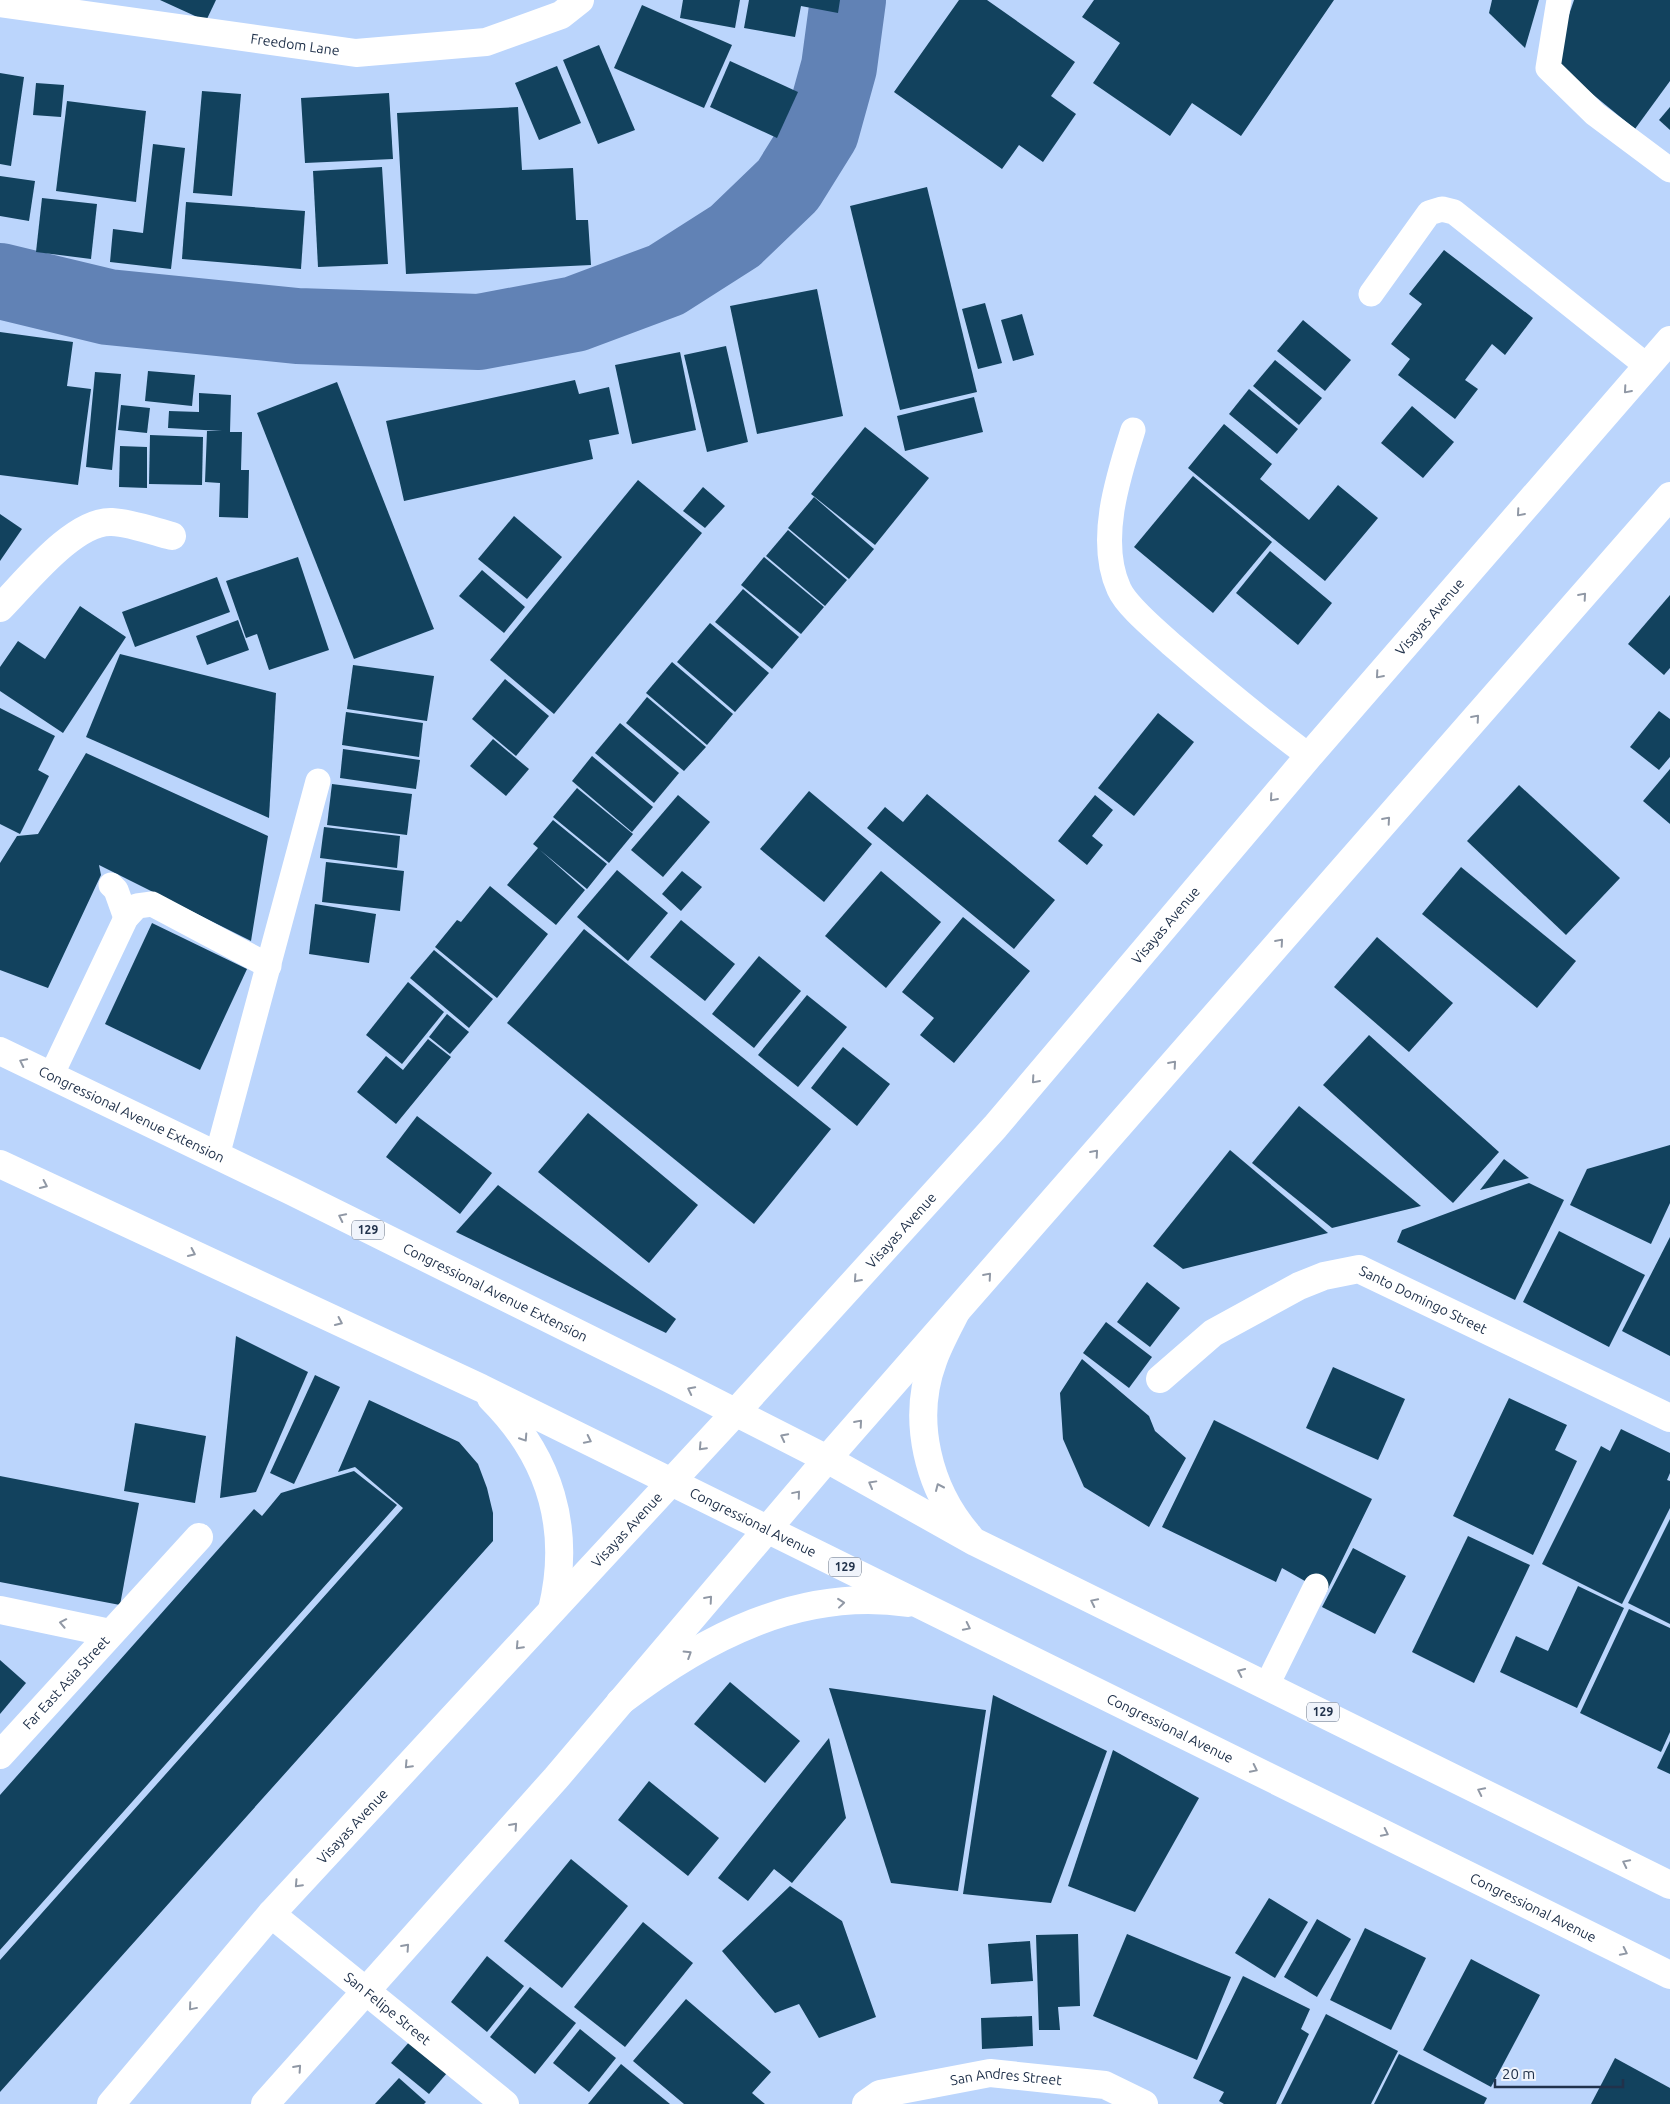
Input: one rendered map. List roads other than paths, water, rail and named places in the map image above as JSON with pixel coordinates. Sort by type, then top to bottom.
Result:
[{"type":"main road","name":"Freedom Lane","points":[[0,3],[356,53],[486,42],[561,15],[580,0]]},
{"type":"main road","name":"Visayas Avenue","points":[[111,2104],[271,1914],[735,1413],[995,1127],[1309,756],[1670,340]]},
{"type":"main road","points":[[265,2104],[367,1992],[556,1778],[827,1459],[1670,496]]},
{"type":"main road","points":[[0,608],[74,534],[92,524],[112,522],[172,536]]},
{"type":"main road","name":"Congressional Avenue Extension","points":[[0,1051],[217,1156],[827,1459]]},
{"type":"main road","name":"129","points":[[0,1164],[482,1388],[670,1482]]},
{"type":"main road","name":"Santo Domingo Street","points":[[1160,1378],[1213,1334],[1300,1286],[1324,1276],[1359,1269],[1670,1418]]},
{"type":"main road","points":[[956,1312],[932,1361],[924,1397],[924,1424],[927,1451],[936,1481],[960,1526],[975,1542]]},
{"type":"main road","points":[[482,1388],[510,1418],[521,1434],[540,1465],[550,1490],[560,1533],[560,1571],[552,1610]]},
{"type":"main road","name":"129","points":[[827,1459],[975,1542],[1267,1684],[1670,1884]]},
{"type":"main road","name":"Congressional Avenue","points":[[670,1482],[923,1605],[1670,1975]]},
{"type":"main road","name":"Far East Asia Street","points":[[0,1755],[199,1537]]},
{"type":"main road","points":[[620,1702],[690,1653],[726,1633],[771,1616],[841,1602],[873,1601],[923,1605]]},
{"type":"main road","name":"Far East Asia Street","points":[[0,1610],[110,1633]]},
{"type":"main road","name":"San Felipe Street","points":[[271,1914],[505,2104]]},
{"type":"main road","name":"San Andres Street","points":[[866,2104],[880,2094],[990,2073],[1105,2085],[1144,2104]]},
{"type":"lane","points":[[1559,0],[1548,68],[1595,114],[1670,170]]},
{"type":"lane","points":[[1370,294],[1429,213],[1442,209],[1454,212],[1648,366]]},
{"type":"lane","points":[[1133,430],[1110,512],[1111,557],[1119,590],[1143,619],[1233,698],[1309,756]]},
{"type":"lane","points":[[217,1156],[318,781]]},
{"type":"lane","points":[[111,886],[116,890],[126,918]]},
{"type":"lane","points":[[51,1076],[126,918],[137,906],[152,904],[269,966]]},
{"type":"lane","points":[[1267,1684],[1316,1586]]},
{"type":"waterway","points":[[0,281],[108,307],[297,326],[479,332],[575,314],[666,280],[735,236],[788,185],[821,132],[839,67],[848,0]]}]
